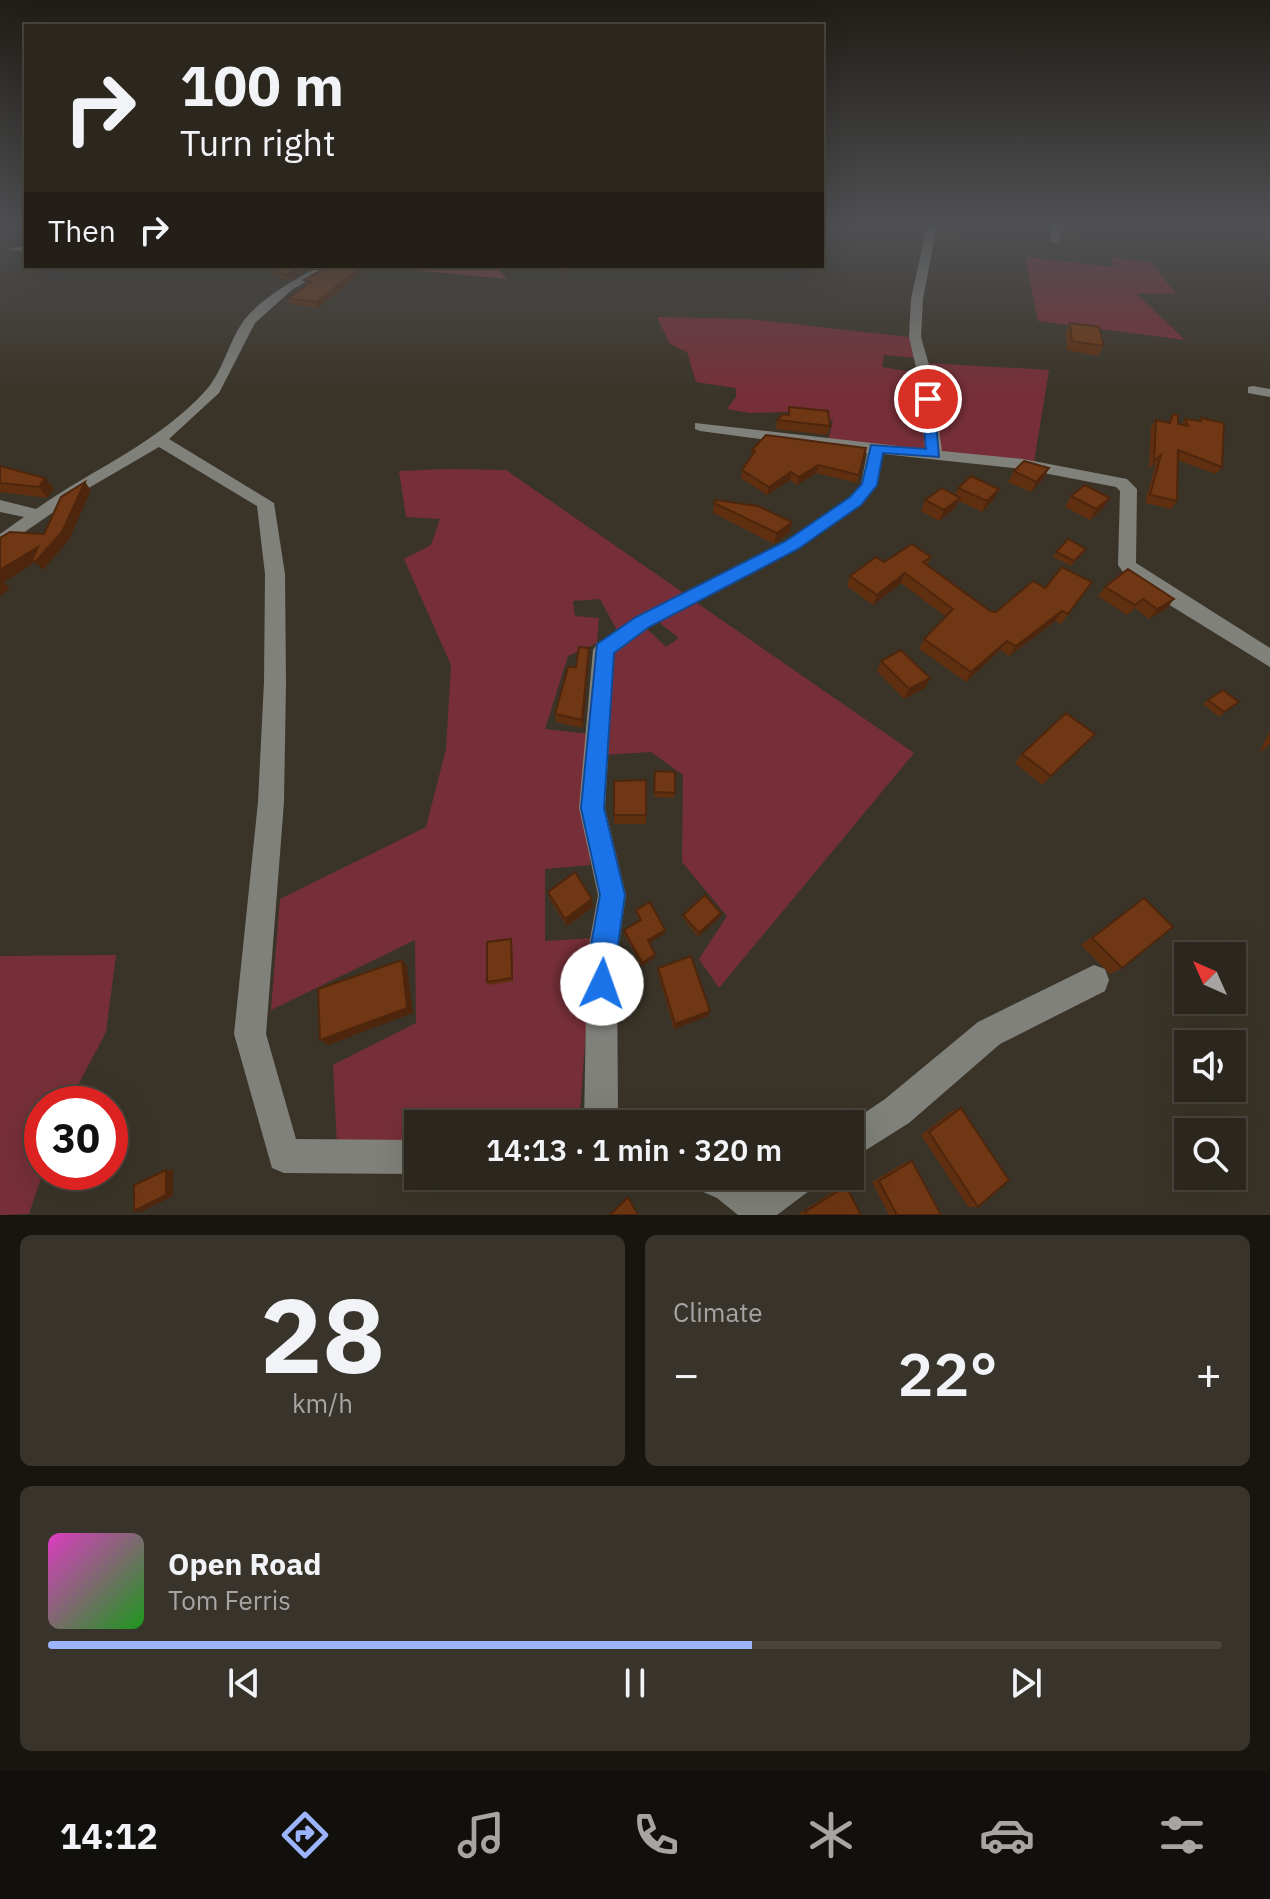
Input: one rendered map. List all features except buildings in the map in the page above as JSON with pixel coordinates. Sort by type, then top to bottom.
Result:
[{"type":"street","points":[[0,543],[81,485],[159,440],[214,390],[250,321],[299,282]]},
{"type":"street","points":[[921,282],[915,337],[924,372],[934,454]]},
{"type":"street","points":[[1253,390],[1270,393]]},
{"type":"street","points":[[700,426],[1023,464],[1121,483],[1129,489],[1127,565],[1136,575],[1270,659]]},
{"type":"street","points":[[159,440],[265,503],[275,574],[275,682],[271,802],[250,1034],[284,1156],[404,1157]]},
{"type":"street","points":[[601,1110],[602,956],[612,895],[592,808],[604,650],[643,622],[792,545],[856,501],[869,485],[876,448]]},
{"type":"street","points":[[0,506],[39,515]]},
{"type":"street","points":[[864,1133],[897,1111],[989,1033],[1094,980]]},
{"type":"street","points":[[735,1190],[758,1211],[784,1190]]},
{"type":"shaded area","points":[[1030,282],[1166,282],[1176,294],[1136,293],[1185,340],[1038,321]]},
{"type":"shaded area","points":[[657,317],[748,319],[909,337],[918,358],[884,355],[882,367],[920,373],[932,453],[828,441],[833,420],[787,412],[750,413],[727,409],[736,397],[736,388],[696,382],[687,352],[670,344]]},
{"type":"shaded area","points":[[926,363],[1049,370],[1034,462],[937,453]]},
{"type":"shaded area","points":[[506,470],[685,594],[618,632],[600,599],[573,601],[575,616],[599,618],[597,643],[568,656],[545,729],[590,734],[590,865],[545,869],[545,941],[593,938],[580,1110],[404,1110],[404,1142],[337,1146],[333,1065],[416,1023],[415,940],[271,1010],[280,899],[426,827],[446,749],[451,665],[404,559],[431,545],[440,519],[406,517],[399,471]]},
{"type":"shaded area","points":[[694,601],[914,753],[719,988],[699,959],[727,916],[682,862],[683,775],[651,752],[601,755],[615,647],[645,627],[666,647],[679,638],[656,620]]},
{"type":"shaded area","points":[[116,955],[106,1032],[78,1086],[24,1086],[24,1190],[37,1190],[29,1214],[0,1215],[0,956]]},
{"type":"route","points":[[602,984],[602,956],[612,895],[592,808],[604,650],[643,622],[792,545],[856,501],[869,485],[876,448],[934,454],[928,399]]}]
